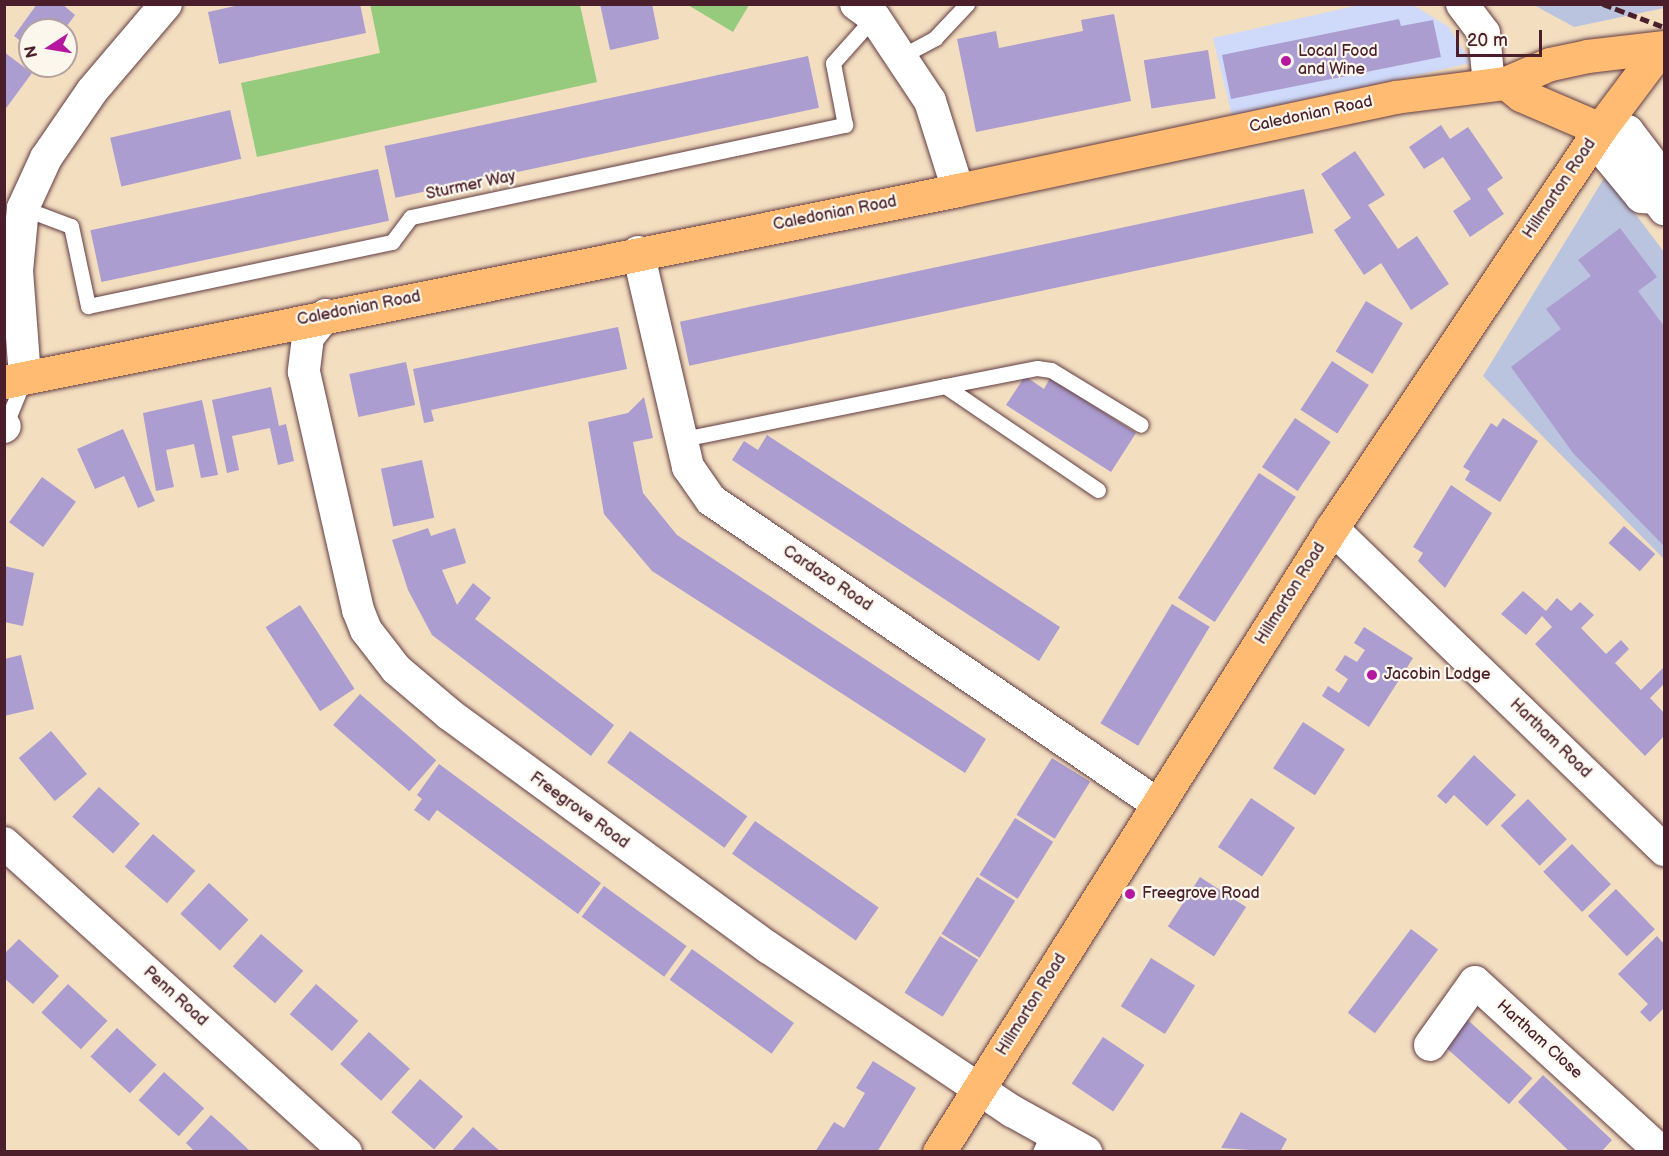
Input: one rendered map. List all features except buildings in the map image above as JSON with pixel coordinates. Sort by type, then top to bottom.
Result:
[{"type":"main road","name":"Caledonian Road","points":[[15,380],[638,252],[958,190],[1395,97],[1497,84],[1551,64],[1587,56],[1662,48]]},
{"type":"main road","name":"Hillmarton Road","points":[[939,1152],[1332,528],[1600,129],[1662,48]]},
{"type":"main road","points":[[1497,84],[1600,129]]},
{"type":"street","points":[[15,380],[16,271],[23,208],[46,158],[92,91],[166,4]]},
{"type":"street","points":[[1462,4],[1484,33],[1497,84]]},
{"type":"street","points":[[865,11],[930,101],[958,190]]},
{"type":"street","points":[[1600,129],[1627,131],[1661,176],[1660,202]]},
{"type":"street","name":"Cardozo Road","points":[[638,252],[688,467],[711,500],[1159,805]]},
{"type":"street","name":"Freegrove Road","points":[[326,315],[308,337],[305,374],[358,610],[366,630],[396,669],[449,714],[759,942],[978,1089],[1045,1142],[1086,1152]]},
{"type":"street","name":"Hartham Road","points":[[1332,528],[1665,850]]},
{"type":"street","name":"Penn Road","points":[[9,855],[346,1152]]},
{"type":"street","name":"Hartham Close","points":[[1430,1045],[1475,981],[1661,1152]]},
{"type":"lane","points":[[900,57],[935,38],[968,4]]},
{"type":"lane","name":"Sturmer Way","points":[[23,208],[71,226],[88,306],[392,242],[411,217],[845,125],[833,63],[865,11]]},
{"type":"lane","points":[[682,439],[1037,368],[1051,370],[1141,425]]},
{"type":"lane","points":[[5,427],[15,380]]},
{"type":"lane","points":[[945,386],[1098,490]]},
{"type":"shaded area","points":[[1664,4],[1664,8],[1574,27],[1534,5]]},
{"type":"shaded area","points":[[1359,5],[1413,5],[1449,27],[1471,63],[1232,116],[1213,38]]},
{"type":"shaded area","points":[[1606,175],[1664,252],[1664,559],[1483,376]]},
{"type":"green space","points":[[370,4],[580,5],[597,82],[257,157],[241,83],[380,53]]},
{"type":"green space","points":[[688,5],[749,5],[733,32]]},
{"type":"railway","points":[[1603,4],[1664,27]]},
{"type":"place","name":"Local Food and Wine","points":[[1286,61]]},
{"type":"place","name":"Jacobin Lodge","points":[[1372,675]]},
{"type":"place","name":"Freegrove Road","points":[[1130,894]]}]
